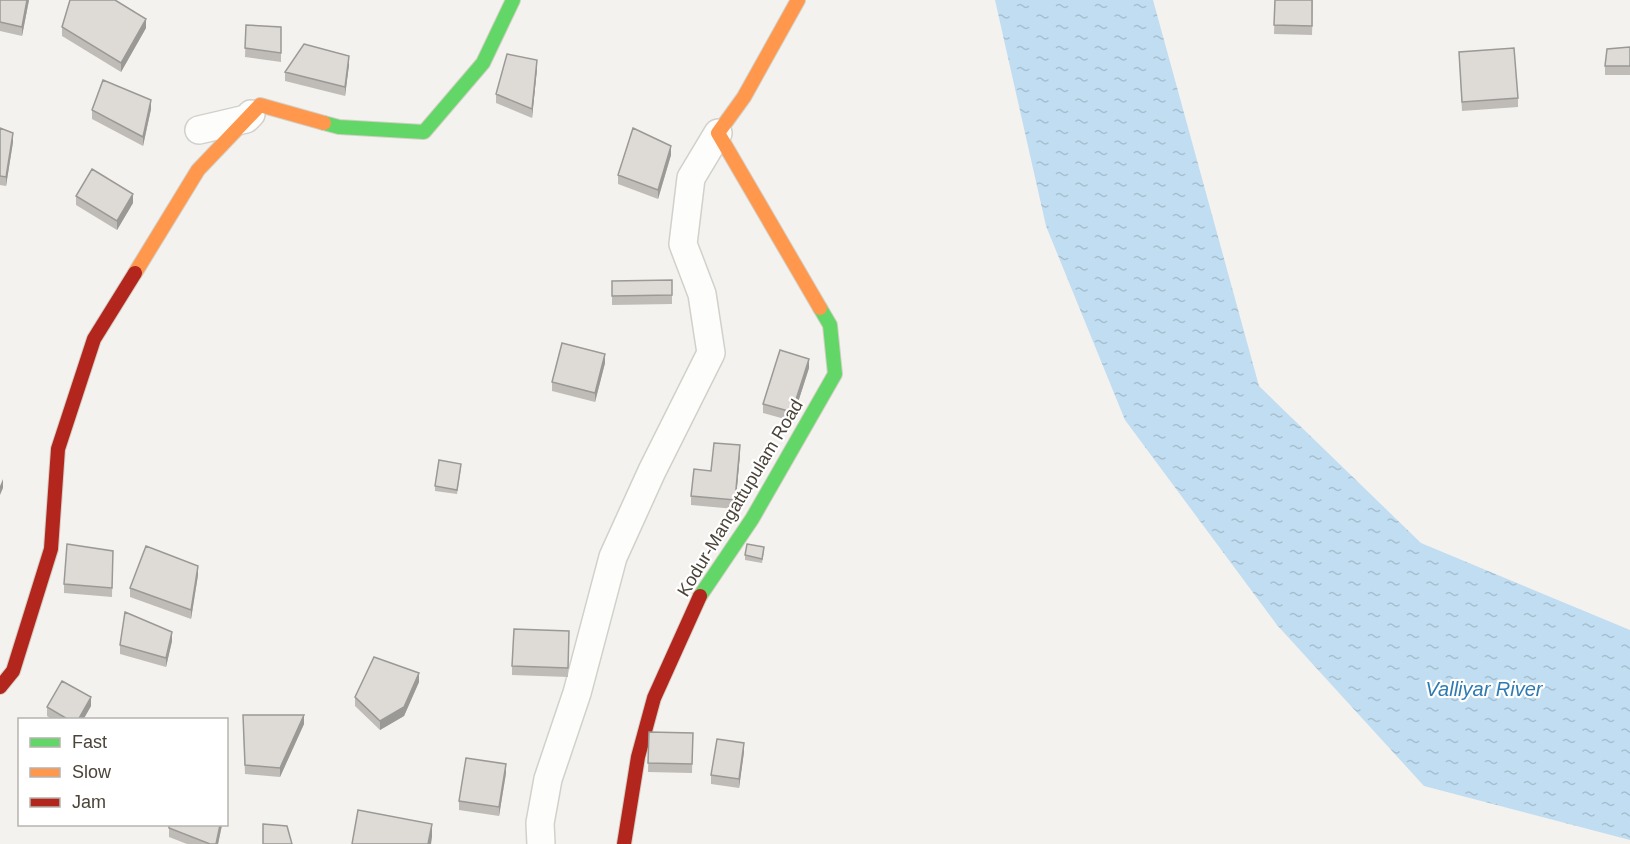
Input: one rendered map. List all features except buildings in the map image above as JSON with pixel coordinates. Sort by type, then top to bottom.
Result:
[{"type":"street","points":[[260,105],[339,128],[424,132],[483,63],[513,0]]},
{"type":"street","points":[[541,844],[540,823],[548,779],[577,693],[613,557],[652,471],[711,353],[702,294],[683,244],[692,178],[718,133],[744,97],[798,0]]},
{"type":"street","points":[[199,130],[246,119],[260,105]]},
{"type":"street","points":[[0,687],[13,671],[51,549],[58,449],[94,339],[198,170],[260,105]]},
{"type":"street","name":"Kodur-Mangattupulam Road","points":[[624,844],[638,757],[654,698],[697,600],[752,519],[835,374],[830,325],[718,133]]},
{"type":"water","name":"Valliyar River","points":[[995,0],[1153,0],[1259,386],[1421,543],[1630,630],[1630,840],[1424,786],[1277,625],[1125,420],[1046,226]]},
{"type":"traffic: fast","points":[[324,123],[339,127],[424,132],[483,63],[513,0]]},
{"type":"traffic: fast","points":[[700,596],[752,519],[835,374],[830,325],[820,308]]},
{"type":"traffic: slow","points":[[798,0],[744,97],[718,133],[820,308]]},
{"type":"traffic: slow","points":[[135,273],[198,170],[260,105],[324,123]]},
{"type":"traffic: jam","points":[[0,687],[13,671],[51,549],[58,449],[94,339],[135,273]]},
{"type":"traffic: jam","points":[[624,844],[638,757],[654,698],[700,596]]}]
